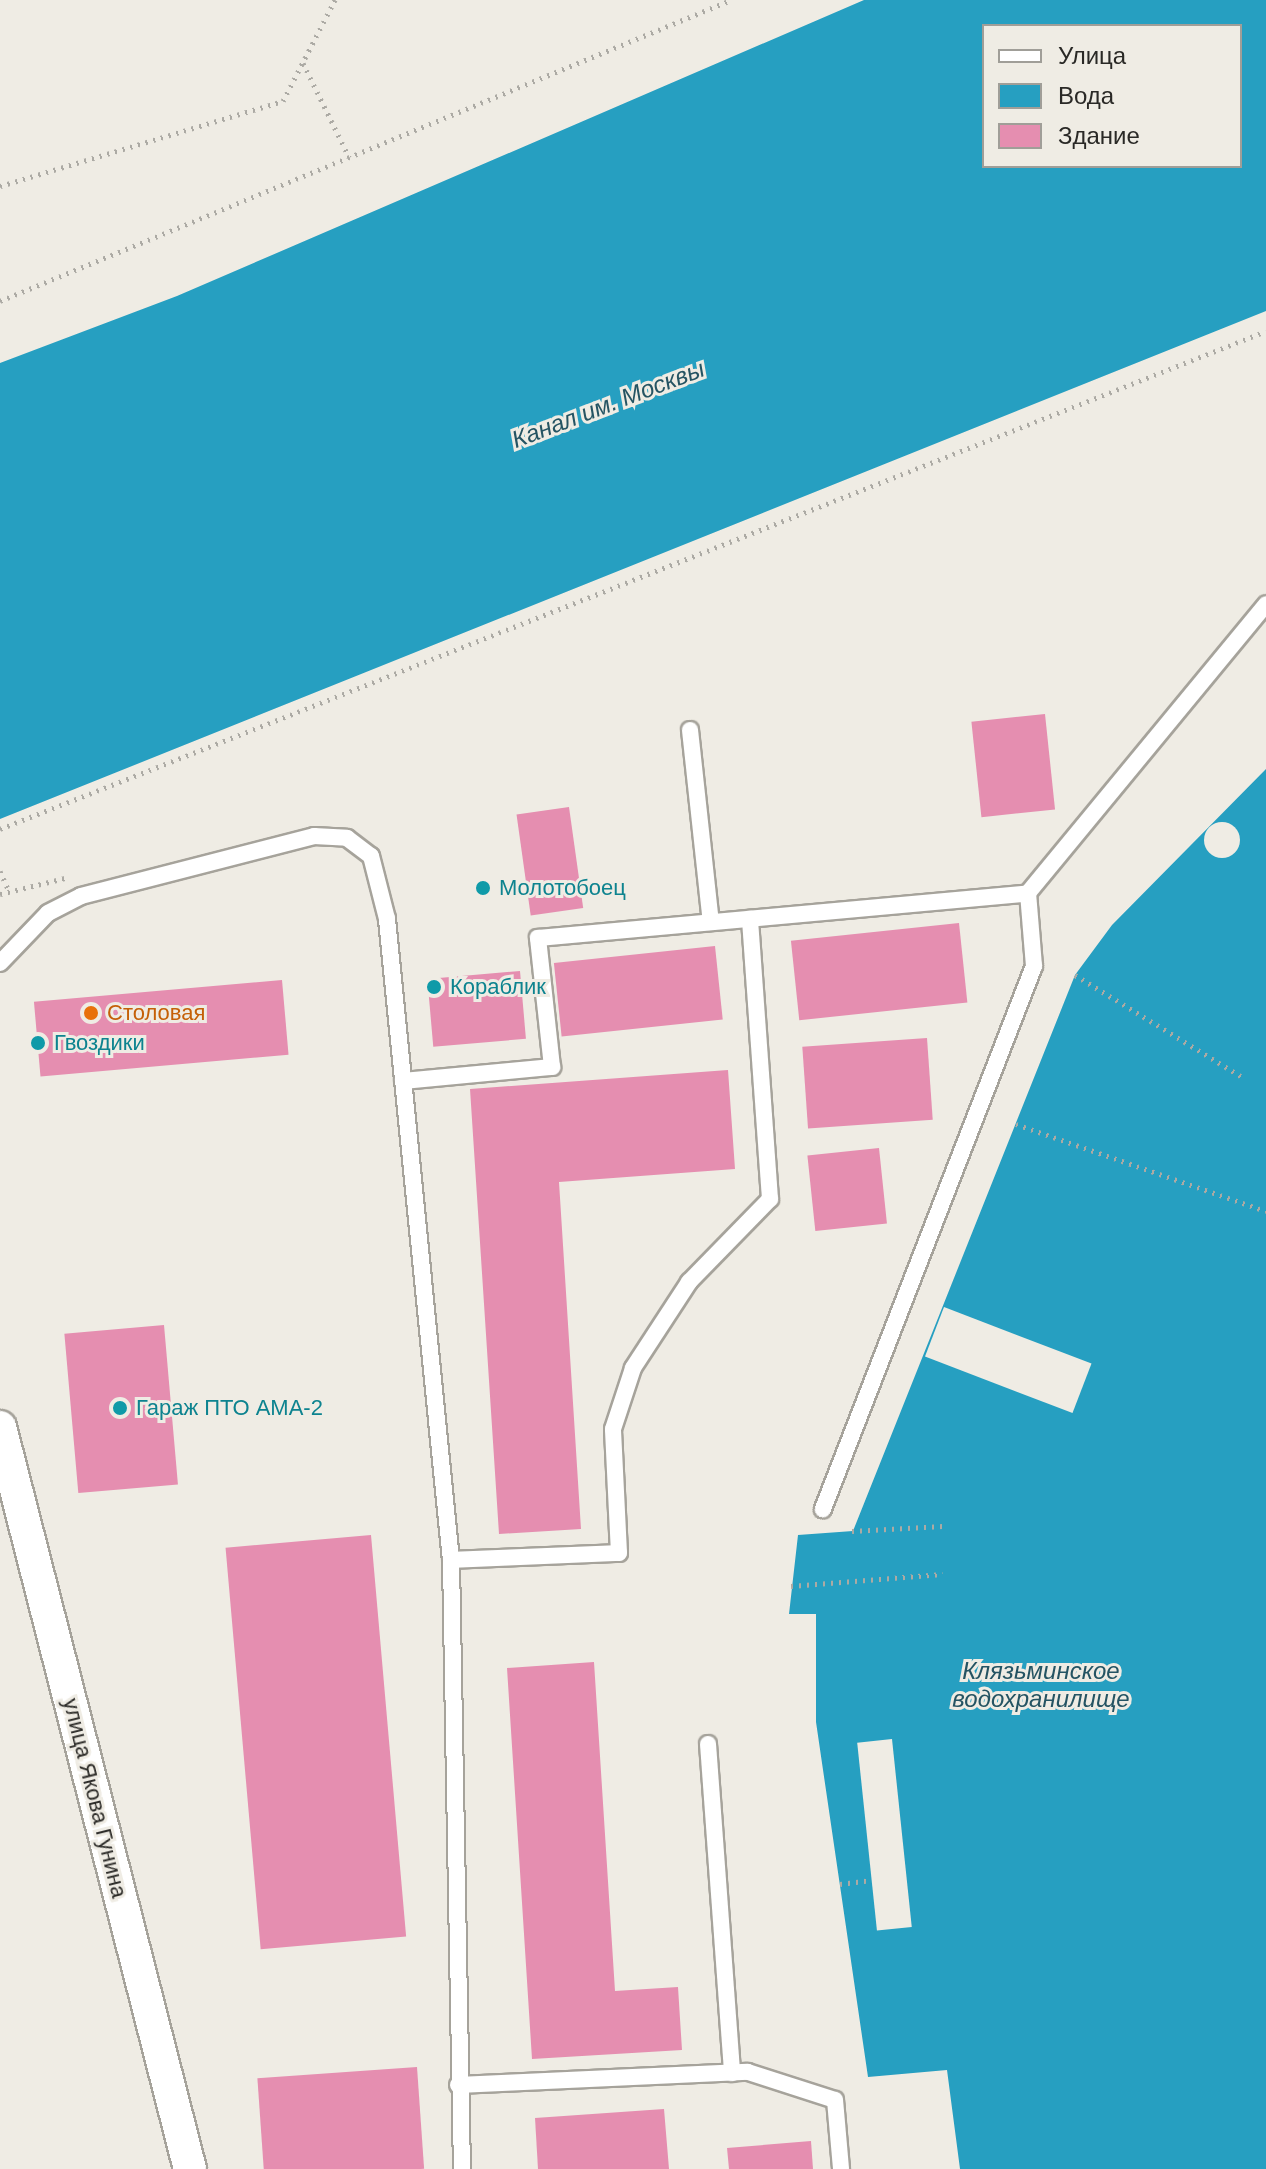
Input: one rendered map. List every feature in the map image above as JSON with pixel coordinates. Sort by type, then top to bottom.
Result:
[{"type":"street","name":"улица Якова Гунина","points":[[0,1427],[190,2169]]},
{"type":"lane","points":[[823,1509],[1034,966],[1028,893],[1266,604]]},
{"type":"lane","points":[[690,730],[711,922]]},
{"type":"lane","points":[[0,963],[48,913],[81,896],[314,836],[347,838],[371,856],[387,919],[451,1560],[458,2085],[462,2169]]},
{"type":"lane","points":[[403,1081],[552,1067],[538,938],[1028,893]]},
{"type":"lane","points":[[451,1560],[619,1553],[613,1429],[633,1368],[689,1282],[770,1199],[750,919]]},
{"type":"lane","points":[[708,1744],[732,2073]]},
{"type":"lane","points":[[458,2085],[732,2073],[835,2100],[841,2169]]},
{"type":"path","points":[[0,186],[283,101],[335,0]]},
{"type":"path","points":[[0,301],[731,0]]},
{"type":"path","points":[[303,62],[349,157]]},
{"type":"path","points":[[0,829],[1266,331]]},
{"type":"path","points":[[0,871],[9,891]]},
{"type":"path","points":[[1075,975],[1242,1077]]},
{"type":"path","points":[[1016,1124],[1266,1211]]},
{"type":"path","points":[[852,1531],[943,1526]]},
{"type":"path","points":[[791,1586],[943,1574]]},
{"type":"path","points":[[840,1884],[872,1880]]},
{"type":"water","name":"Канал им. Москвы","points":[[864,0],[1266,0],[1266,311],[0,819],[0,363],[177,296]]},
{"type":"water","name":"Клязьминское водохранилище","points":[[1266,769],[1266,2169],[960,2169],[947,2070],[868,2077],[816,1722],[816,1614],[789,1614],[798,1535],[853,1531],[1075,975],[1112,925]]},
{"type":"pier","points":[[1222,822],[1235,827],[1240,840],[1235,853],[1222,858],[1209,853],[1204,840],[1209,827]]},
{"type":"pier","points":[[944,1307],[1092,1364],[1073,1413],[925,1356]]},
{"type":"pier","points":[[892,1739],[912,1927],[877,1931],[857,1743]]},
{"type":"building","points":[[1045,714],[1055,809],[981,817],[971,722]]},
{"type":"building","points":[[569,807],[583,908],[531,915],[517,814]]},
{"type":"building","points":[[959,923],[967,1003],[799,1020],[791,941]]},
{"type":"building","points":[[715,946],[723,1020],[562,1037],[554,963]]},
{"type":"building","points":[[520,971],[526,1039],[433,1047],[427,979]]},
{"type":"building","points":[[282,980],[289,1055],[40,1076],[34,1002]]},
{"type":"building","points":[[927,1038],[933,1120],[808,1129],[802,1047]]},
{"type":"building","points":[[728,1070],[735,1169],[559,1182],[581,1529],[499,1534],[470,1089]]},
{"type":"building","points":[[879,1148],[887,1224],[815,1231],[807,1156]]},
{"type":"building","name":"Гараж ПТО АМА-2","points":[[164,1325],[178,1484],[78,1493],[64,1334]]},
{"type":"building","points":[[371,1535],[406,1936],[261,1949],[226,1548]]},
{"type":"building","points":[[594,1662],[615,1991],[678,1987],[682,2050],[532,2059],[507,1668]]},
{"type":"building","points":[[417,2067],[424,2169],[264,2169],[257,2078]]},
{"type":"building","points":[[664,2109],[669,2169],[538,2169],[535,2118]]},
{"type":"building","points":[[811,2141],[813,2169],[729,2169],[727,2148]]},
{"type":"place","name":"Молотобоец","points":[[483,888]]},
{"type":"place","name":"Кораблик","points":[[434,987]]},
{"type":"place","name":"Столовая","points":[[91,1013]]},
{"type":"place","name":"Гвоздики","points":[[38,1043]]},
{"type":"place","name":"Гараж ПТО АМА-2","points":[[120,1408]]}]
